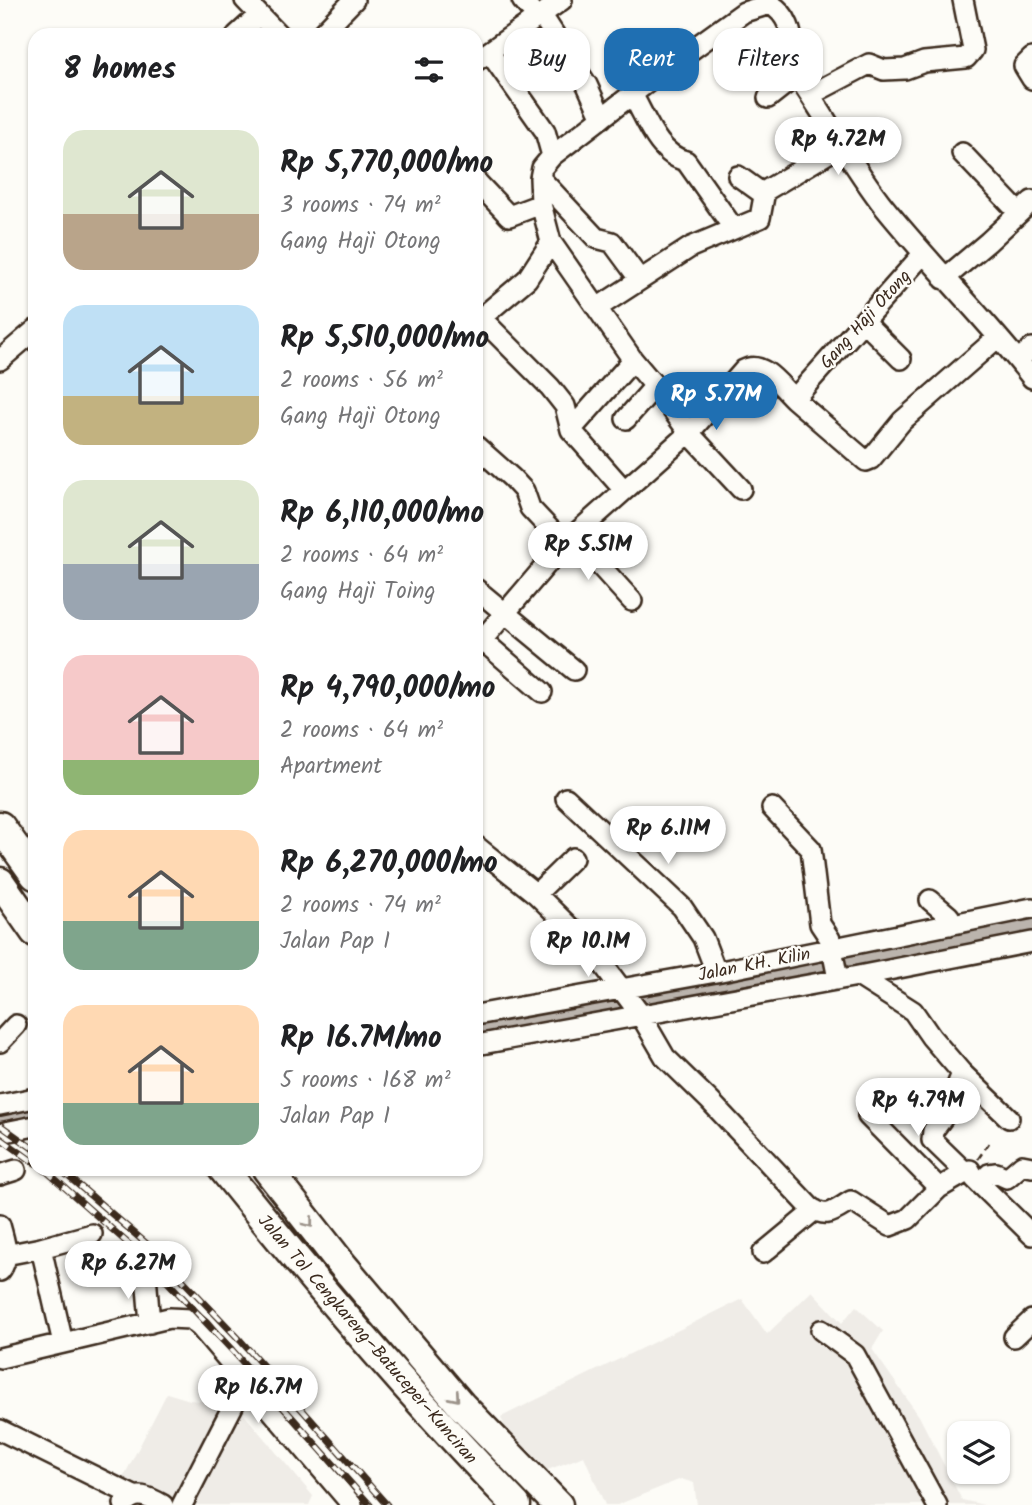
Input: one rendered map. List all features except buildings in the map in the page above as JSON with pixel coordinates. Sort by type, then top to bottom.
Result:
[{"type":"highway","points":[[0,826],[28,865]]},
{"type":"highway","points":[[0,882],[28,922]]},
{"type":"highway","name":"Jalan Tol Cengkareng–Batuceper–Kunciran","points":[[229,1176],[314,1283],[439,1425],[516,1505]]},
{"type":"highway","name":"Jalan Tol Cengkareng–Batuceper–Kunciran","points":[[272,1176],[340,1262],[461,1405],[558,1505]]},
{"type":"street","points":[[245,0],[272,28]]},
{"type":"street","points":[[327,28],[355,0]]},
{"type":"street","points":[[522,0],[539,16],[587,85],[603,118]]},
{"type":"street","points":[[552,156],[545,131],[483,57],[562,0]]},
{"type":"street","points":[[810,95],[869,64],[884,70],[905,69],[924,62],[966,58],[973,50],[963,0]]},
{"type":"street","points":[[741,489],[689,433],[633,360],[551,242],[541,204],[540,178],[542,168],[552,156],[603,118],[739,6],[784,4],[791,28]]},
{"type":"street","points":[[245,28],[259,15]]},
{"type":"street","points":[[1032,58],[1024,66],[1032,79]]},
{"type":"street","points":[[768,98],[777,91]]},
{"type":"street","name":"Gang Haji Otong","points":[[794,399],[923,254],[883,206],[808,91]]},
{"type":"street","points":[[632,94],[663,149],[673,159],[687,162],[734,229]]},
{"type":"street","points":[[738,176],[759,191],[765,191],[842,145]]},
{"type":"street","points":[[944,279],[1029,205],[962,153]]},
{"type":"street","points":[[540,178],[596,238],[612,242],[640,279]]},
{"type":"street","points":[[483,188],[509,216],[541,204]]},
{"type":"street","points":[[597,308],[691,247],[760,218],[765,191]]},
{"type":"street","points":[[483,316],[527,279],[551,242]]},
{"type":"street","points":[[923,254],[997,338],[1025,354],[1032,377]]},
{"type":"street","points":[[863,321],[901,359]]},
{"type":"street","points":[[483,325],[550,387],[565,406],[571,430],[624,490]]},
{"type":"street","points":[[0,360],[28,336]]},
{"type":"street","points":[[483,635],[569,540],[689,433],[748,367],[761,368],[866,461],[902,421],[997,338]]},
{"type":"street","points":[[571,430],[633,360]]},
{"type":"street","points":[[626,419],[655,386]]},
{"type":"street","points":[[483,452],[524,491],[530,508],[569,540],[632,601]]},
{"type":"street","points":[[483,595],[574,670]]},
{"type":"street","points":[[483,642],[542,692]]},
{"type":"street","points":[[566,798],[682,906],[703,938],[716,972]]},
{"type":"street","points":[[772,807],[811,849],[820,924],[830,939],[835,964]]},
{"type":"street","points":[[483,852],[536,894],[590,947],[665,1057],[819,1214],[829,1214],[851,1201],[890,1226],[908,1219],[939,1188],[972,1175],[996,1173],[1007,1178],[1022,1165],[1032,1167]]},
{"type":"street","points":[[536,894],[573,859]]},
{"type":"street","points":[[930,900],[949,916],[950,925]]},
{"type":"street","name":"Jalan KH. Kilin","points":[[483,1013],[629,1001],[835,964],[950,925],[1032,908]]},
{"type":"street","name":"Jalan KH. Kilin","points":[[483,1043],[629,1001],[716,972],[835,964],[858,976],[1032,942]]},
{"type":"street","points":[[858,976],[913,1011],[962,1073],[1009,1118]]},
{"type":"street","points":[[0,1042],[16,1025]]},
{"type":"street","points":[[962,1073],[947,1112],[933,1130],[932,1140],[972,1175],[1032,1235]]},
{"type":"street","points":[[4,1102],[28,1099]]},
{"type":"street","points":[[869,1116],[939,1188]]},
{"type":"street","points":[[0,1133],[28,1127]]},
{"type":"street","points":[[763,1253],[815,1210]]},
{"type":"street","points":[[0,1225],[2,1261],[92,1234]]},
{"type":"street","points":[[41,1248],[63,1343]]},
{"type":"street","points":[[146,1275],[150,1323]]},
{"type":"street","points":[[0,1358],[169,1318],[190,1319],[352,1505]]},
{"type":"street","points":[[1014,1337],[1032,1320]]},
{"type":"street","points":[[821,1330],[855,1355],[937,1505]]},
{"type":"street","points":[[182,1505],[238,1396],[248,1383]]},
{"type":"street","points":[[0,1430],[128,1500],[150,1498],[163,1505]]},
{"type":"path","points":[[972,1175],[991,1140]]},
{"type":"shaded area","points":[[812,1291],[842,1323],[856,1306],[883,1331],[872,1349],[919,1416],[947,1471],[947,1484],[954,1484],[962,1500],[984,1505],[697,1505],[694,1483],[681,1479],[617,1505],[605,1505],[584,1456],[524,1479],[501,1417],[742,1299],[767,1334]]},
{"type":"shaded area","points":[[167,1393],[190,1400],[236,1405],[313,1496],[309,1505],[109,1505]]},
{"type":"waterway","points":[[483,1028],[1032,920]]},
{"type":"waterway","points":[[0,1117],[28,1112]]},
{"type":"railway","points":[[0,1125],[28,1145]]},
{"type":"railway","points":[[0,1138],[28,1158]]},
{"type":"railway","points":[[52,1176],[149,1262],[232,1350],[370,1505]]},
{"type":"railway","points":[[68,1176],[156,1252],[240,1340],[387,1505]]}]
